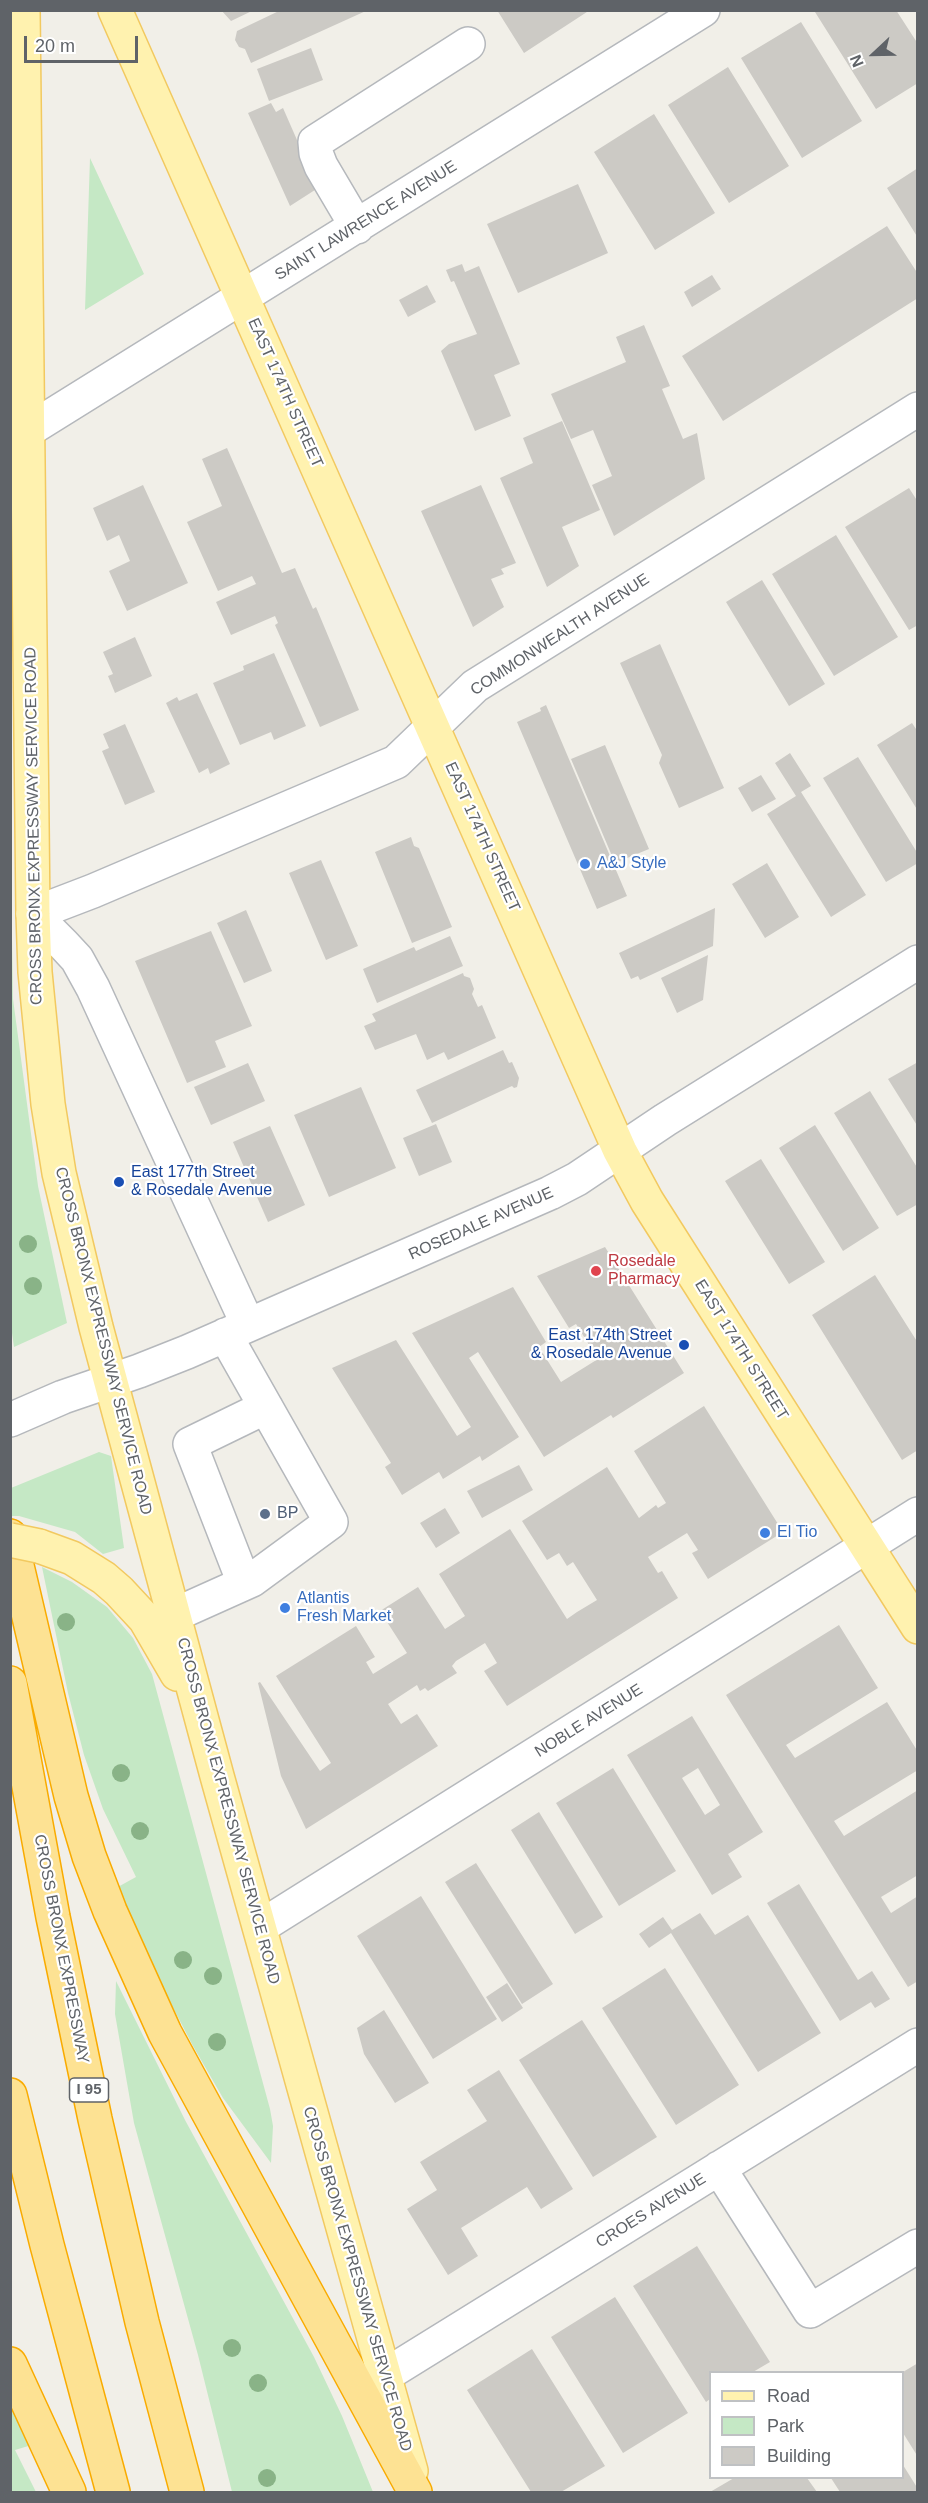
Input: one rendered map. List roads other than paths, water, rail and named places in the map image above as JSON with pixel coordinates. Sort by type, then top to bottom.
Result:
[{"type":"highway","points":[[20,1541],[71,1796],[89,1856],[114,1922],[165,2033],[416,2493]]},
{"type":"highway","name":"CROSS BRONX EXPRESSWAY","points":[[10,1683],[53,1917],[95,2119],[142,2322],[187,2493]]},
{"type":"highway","points":[[10,2095],[113,2493]]},
{"type":"highway","points":[[10,2364],[69,2493]]},
{"type":"main road","name":"CROSS BRONX EXPRESSWAY SERVICE ROAD","points":[[23,10],[34,972],[48,1104],[59,1173],[111,1381],[217,1776],[416,2493]]},
{"type":"main road","name":"EAST 174TH STREET","points":[[115,10],[621,1151],[647,1201],[918,1627]]},
{"type":"main road","points":[[20,1541],[72,1558],[104,1578],[145,1619],[184,1688],[217,1776]]},
{"type":"street","name":"SAINT LAWRENCE AVENUE","points":[[27,431],[704,10]]},
{"type":"street","points":[[357,227],[321,166],[315,142],[468,44]]},
{"type":"street","name":"COMMONWEALTH AVENUE","points":[[33,914],[93,891],[396,762],[475,686],[918,409]]},
{"type":"street","points":[[33,914],[77,959],[93,988],[266,1407],[331,1522],[244,1583],[174,1615]]},
{"type":"street","name":"ROSEDALE AVENUE","points":[[17,1417],[236,1330],[524,1206],[577,1179],[665,1120],[918,962]]},
{"type":"street","points":[[244,1583],[190,1444],[266,1407]]},
{"type":"street","name":"NOBLE AVENUE","points":[[260,1927],[918,1514]]},
{"type":"street","name":"CROES AVENUE","points":[[384,2376],[918,2045]]},
{"type":"street","points":[[719,2169],[810,2311],[918,2246]]},
{"type":"place","name":"A&J Style","points":[[585,864]]},
{"type":"place","name":"East 177th Street & Rosedale Avenue","points":[[119,1182]]},
{"type":"place","name":"Rosedale Pharmacy","points":[[596,1271]]},
{"type":"place","name":"East 174th Street & Rosedale Avenue","points":[[684,1345]]},
{"type":"place","name":"BP","points":[[265,1514]]},
{"type":"place","name":"El Tio","points":[[765,1533]]},
{"type":"place","name":"Atlantis Fresh Market","points":[[285,1608]]}]
